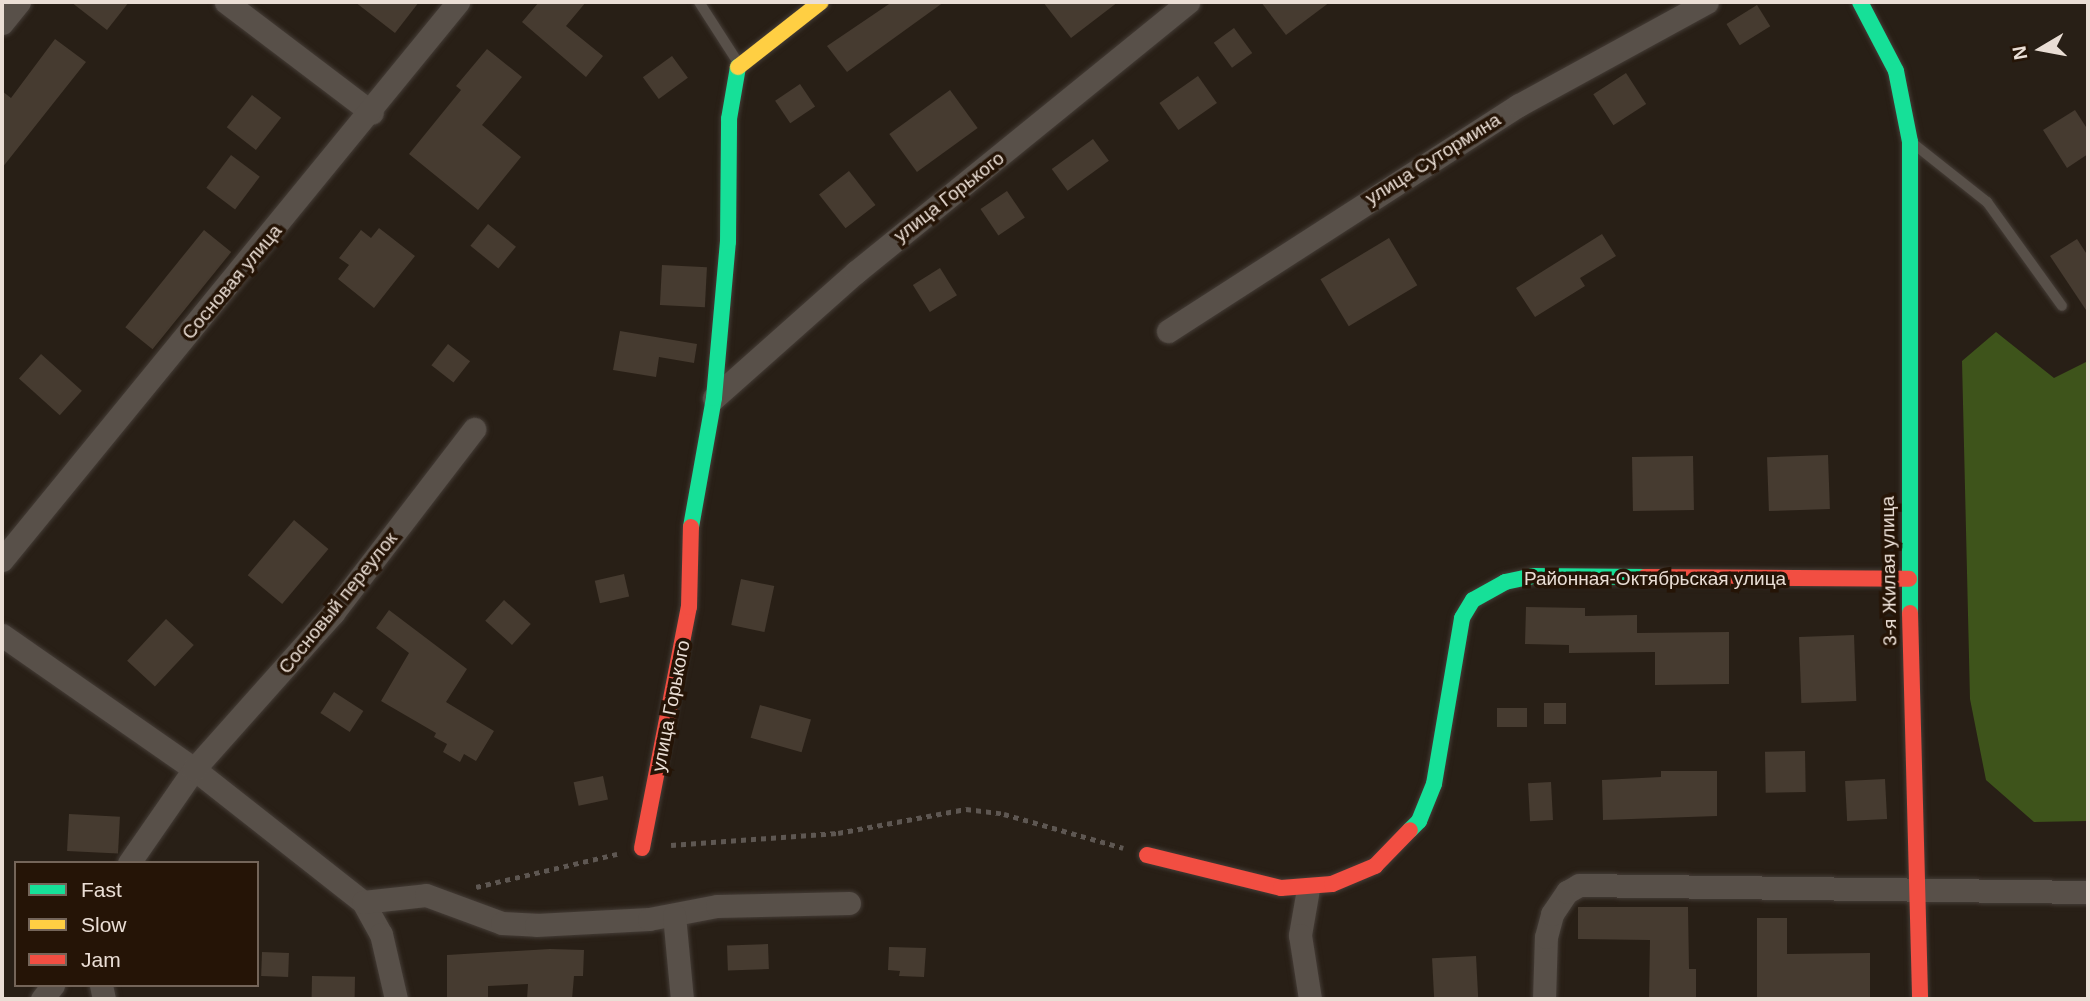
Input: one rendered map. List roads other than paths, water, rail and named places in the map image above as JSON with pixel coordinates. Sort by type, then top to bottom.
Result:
[{"type":"street","points":[[2,23],[19,2]]},
{"type":"street","points":[[226,2],[372,113]]},
{"type":"street","name":"Сосновая улица","points":[[2,560],[372,113],[458,2]]},
{"type":"street","points":[[739,63],[821,2]]},
{"type":"street","name":"улица Горького","points":[[714,398],[856,272],[1188,2]]},
{"type":"street","name":"улица Сутормина","points":[[1168,331],[1539,93],[1707,2]]},
{"type":"street","points":[[1860,2],[1896,71],[1910,142]]},
{"type":"street","name":"улица Горького","points":[[642,848],[685,643],[692,508],[714,398],[728,242],[729,119],[739,63]]},
{"type":"street","name":"3-я Жилая улица","points":[[1910,142],[1909,579],[1920,999]]},
{"type":"street","name":"Сосновый переулок","points":[[130,861],[194,769],[333,613],[474,429]]},
{"type":"street","name":"Районная-Октябрьская улица","points":[[1147,855],[1258,884],[1308,889],[1375,866],[1419,821],[1434,784],[1462,618],[1473,600],[1486,590],[1533,576],[1909,579]]},
{"type":"street","points":[[2,635],[194,769],[363,902],[381,934],[396,999]]},
{"type":"street","points":[[1544,999],[1546,937],[1552,914],[1567,892],[1579,885],[1599,882],[2088,892]]},
{"type":"street","points":[[1308,889],[1300,935],[1310,999]]},
{"type":"street","points":[[363,902],[426,895],[502,923],[536,925],[674,915],[717,905],[849,903]]},
{"type":"street","points":[[674,915],[682,999]]},
{"type":"lane","points":[[699,2],[739,63]]},
{"type":"lane","points":[[1910,142],[1987,202],[2062,306]]}]
